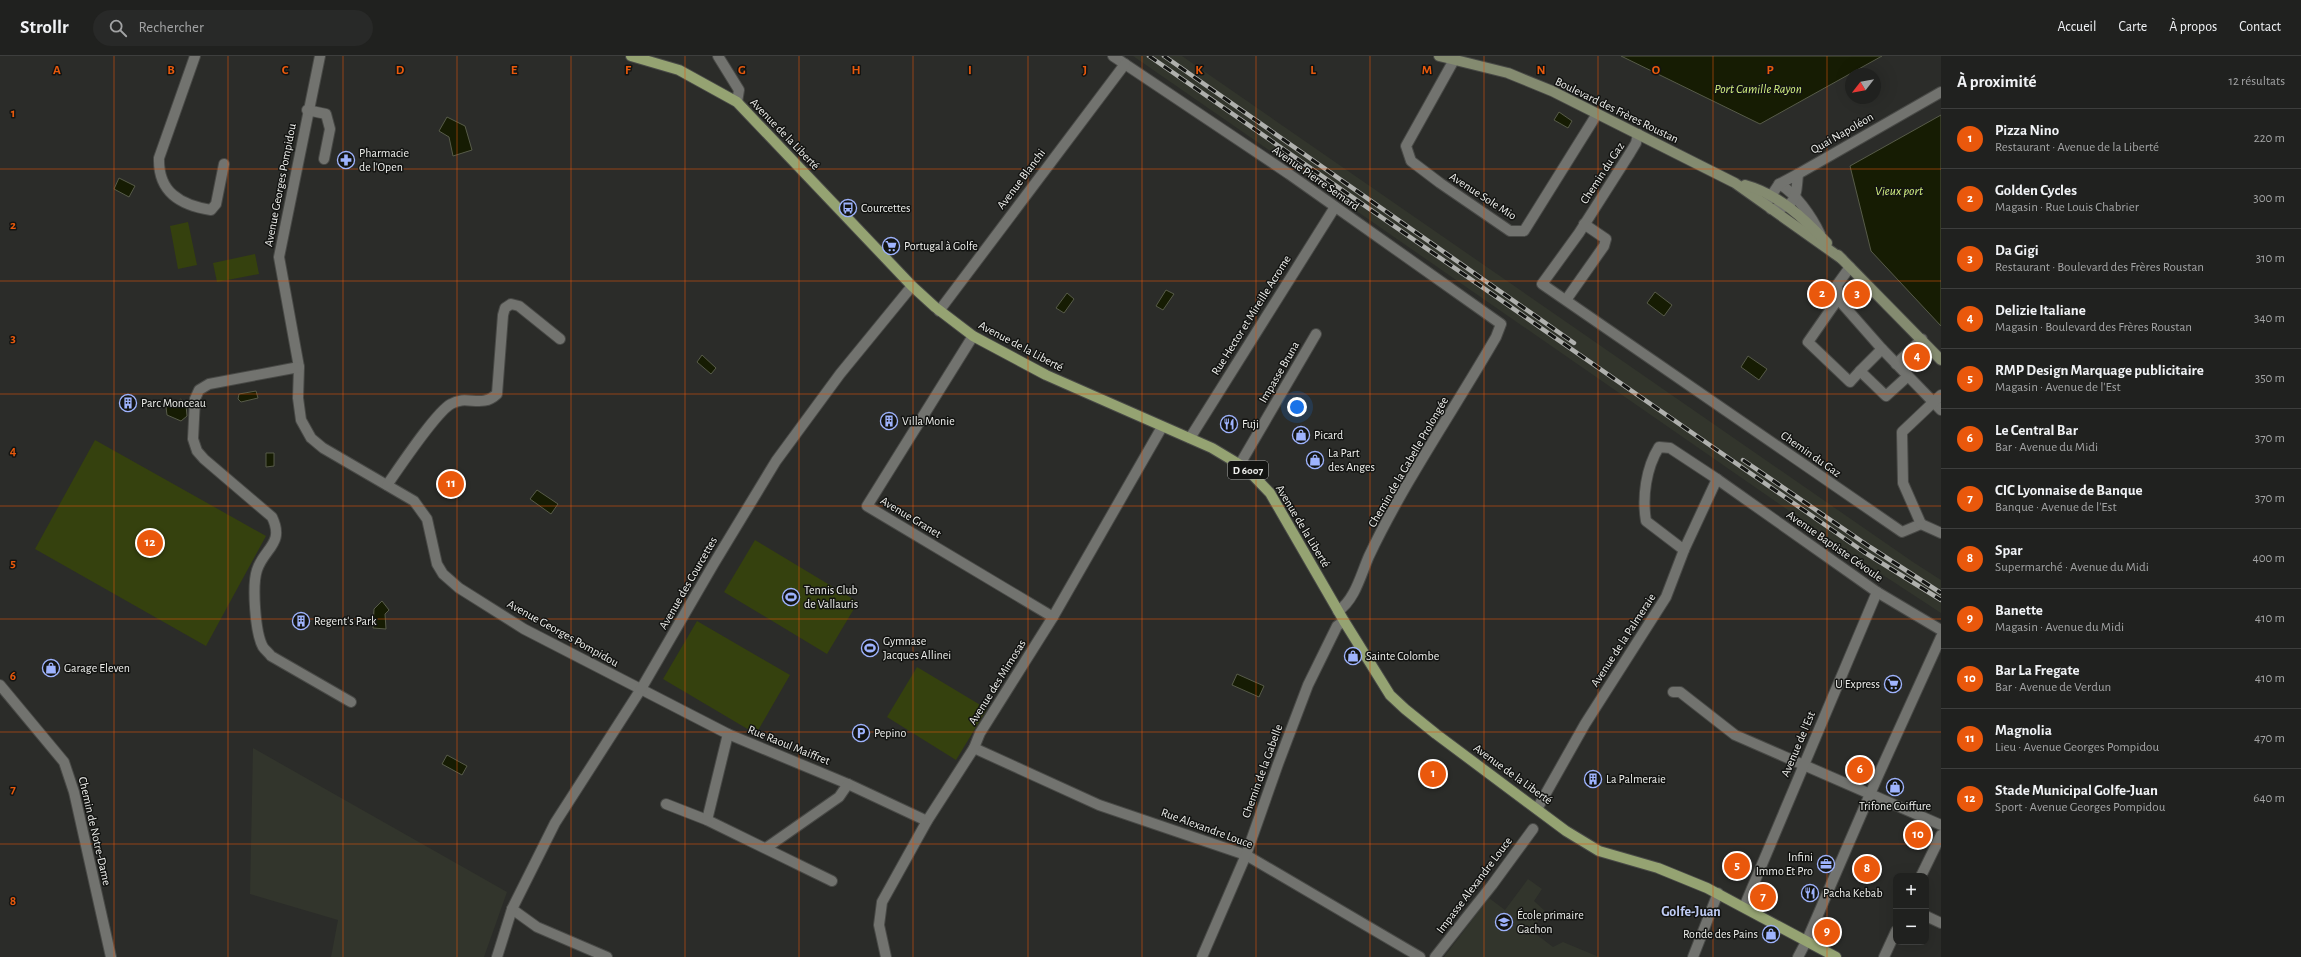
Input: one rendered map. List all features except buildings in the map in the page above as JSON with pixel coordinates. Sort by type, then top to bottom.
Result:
[{"type":"main road","name":"Avenue de la Liberté","points":[[631,56],[679,70],[736,102],[912,286],[939,311],[973,336],[1046,375],[1190,438],[1240,464],[1270,493],[1379,679],[1405,709],[1566,831],[1599,851],[1658,868],[1718,893],[1836,957]]},
{"type":"main road","name":"Boulevard des Frères Roustan","points":[[1439,56],[1508,73],[1552,91],[1735,183],[1770,195],[1788,206],[1822,237],[1941,360]]},
{"type":"main road","name":"Boulevard des Frères Roustan","points":[[1735,183],[1842,259]]},
{"type":"street","points":[[195,56],[159,158],[159,172],[163,184],[173,195],[191,207],[211,210],[216,204],[224,164]]},
{"type":"street","name":"Avenue Georges Pompidou","points":[[320,56],[307,110],[279,257],[299,367],[298,398],[301,420],[311,438],[323,448],[414,502],[427,519],[437,564],[450,581],[524,629],[642,689]]},
{"type":"street","points":[[718,56],[739,90],[736,102]]},
{"type":"street","name":"Avenue Pierre Semard","points":[[1113,56],[1335,207],[1501,324]]},
{"type":"street","name":"Avenue Sole Mio","points":[[1454,60],[1406,146],[1411,161],[1440,183],[1510,231],[1524,231],[1597,114]]},
{"type":"street","name":"Avenue Blanchi","points":[[939,311],[1125,64]]},
{"type":"street","name":"Quai Napoléon","points":[[1779,184],[1941,92]]},
{"type":"street","points":[[307,110],[326,114],[330,129],[324,159]]},
{"type":"street","name":"Chemin du Gaz","points":[[1638,134],[1636,143],[1584,224],[1542,284],[1902,532],[1921,524]]},
{"type":"street","points":[[1798,174],[1796,196],[1788,206],[1768,207],[1770,195],[1779,184],[1796,196],[1822,237]]},
{"type":"street","name":"Rue Hector et Mireille Acrome","points":[[1190,438],[1335,207]]},
{"type":"street","name":"Chemin du Gaz","points":[[1566,300],[1604,246],[1606,239],[1584,224]]},
{"type":"street","points":[[1850,267],[1837,285],[1838,298],[1896,364],[1908,376],[1937,398],[1941,410]]},
{"type":"street","name":"Avenue des Courcettes","points":[[497,957],[512,909],[555,823],[642,689],[713,565],[776,461],[840,374],[912,286]]},
{"type":"street","points":[[1838,298],[1808,342],[1850,382],[1882,349]]},
{"type":"street","points":[[387,486],[444,408],[461,400],[482,402],[491,400],[497,394],[502,314],[505,308],[511,304],[519,306],[560,340]]},
{"type":"street","name":"Chemin de la Gabelle Prolongée","points":[[1338,611],[1346,605],[1398,502],[1489,349],[1501,324]]},
{"type":"street","name":"Impasse Bruna","points":[[1240,464],[1316,334]]},
{"type":"street","name":"Avenue Granet","points":[[973,336],[867,506],[1052,617]]},
{"type":"street","points":[[1896,364],[1922,339]]},
{"type":"street","points":[[299,367],[209,384],[199,390],[195,399],[193,439],[197,451],[272,518],[277,528],[275,539],[257,569],[254,586],[258,634],[263,647],[271,656],[351,702]]},
{"type":"street","points":[[1860,371],[1886,396],[1908,376]]},
{"type":"street","points":[[1937,398],[1902,432],[1903,483],[1921,524],[1941,533]]},
{"type":"street","name":"Avenue des Mimosas","points":[[886,957],[879,925],[882,902],[927,822],[974,748],[980,733],[1052,617],[1162,427]]},
{"type":"street","name":"Avenue Baptiste Cévoule","points":[[1684,550],[1646,520],[1643,500],[1653,456],[1659,447],[1670,448],[1717,479],[1877,592],[1941,630]]},
{"type":"street","name":"Avenue de la Palmeraie","points":[[1537,809],[1585,724],[1666,596],[1684,550],[1717,479]]},
{"type":"street","name":"Avenue de l'Est","points":[[1744,907],[1877,592]]},
{"type":"street","name":"Chemin de la Gabelle","points":[[1202,957],[1246,855],[1308,685],[1337,626],[1344,621]]},
{"type":"street","points":[[1798,957],[1807,940],[1941,637]]},
{"type":"street","name":"Chemin de Notre-Dame","points":[[0,685],[64,762],[74,792],[111,957]]},
{"type":"street","name":"Rue Raoul Maiffret","points":[[642,689],[728,734],[848,784],[927,822]]},
{"type":"street","points":[[1673,692],[1680,692],[1735,735],[1941,826]]},
{"type":"street","points":[[707,820],[728,734]]},
{"type":"street","name":"Rue Alexandre Louce","points":[[974,748],[1099,804],[1246,855],[1420,957]]},
{"type":"street","points":[[766,848],[839,797],[848,784]]},
{"type":"street","points":[[666,804],[707,820],[832,881]]},
{"type":"street","name":"Impasse Alexandre Louce","points":[[1435,957],[1492,885],[1533,829]]},
{"type":"street","points":[[1923,873],[1941,837]]},
{"type":"street","points":[[1693,957],[1718,893]]},
{"type":"street","points":[[512,909],[537,927],[593,955],[607,957]]},
{"type":"street","points":[[1929,917],[1941,923]]},
{"type":"street","points":[[1884,957],[1893,938]]},
{"type":"shaded area","points":[[1133,56],[1182,56],[1941,580],[1941,613],[1860,560]]},
{"type":"shaded area","points":[[253,748],[507,892],[484,957],[331,957],[338,920],[250,894]]},
{"type":"shaded area","name":"École primaire Gachon","points":[[1528,879],[1542,889],[1534,901],[1545,911],[1532,931],[1553,947],[1563,942],[1599,957],[1444,957],[1489,898],[1505,910]]},
{"type":"green space","points":[[188,222],[197,265],[178,269],[170,226]]},
{"type":"green space","points":[[255,254],[259,274],[217,282],[213,263]]},
{"type":"green space","points":[[95,440],[266,536],[206,646],[35,549]]},
{"type":"green space","name":"Tennis Club de Vallauris","points":[[755,540],[858,602],[827,654],[724,592]]},
{"type":"green space","points":[[697,621],[790,675],[756,734],[663,679]]},
{"type":"green space","points":[[917,667],[987,709],[956,760],[887,717]]},
{"type":"water","name":"Port Camille Rayon","points":[[1621,56],[1882,56],[1860,68],[1845,68],[1845,77],[1760,124]]},
{"type":"water","points":[[1559,112],[1572,121],[1568,128],[1554,120]]},
{"type":"water","name":"Vieux port","points":[[1941,115],[1941,326],[1871,251],[1850,166]]},
{"type":"water","points":[[447,117],[465,126],[472,150],[453,156],[449,137],[439,131]]},
{"type":"water","points":[[119,178],[135,186],[129,197],[114,189]]},
{"type":"water","points":[[1166,290],[1174,294],[1163,310],[1156,306]]},
{"type":"water","points":[[1655,292],[1672,305],[1664,316],[1647,303]]},
{"type":"water","points":[[1067,293],[1074,299],[1064,313],[1056,308]]},
{"type":"water","points":[[702,355],[716,368],[711,374],[697,362]]},
{"type":"water","points":[[1748,356],[1767,369],[1759,380],[1741,367]]},
{"type":"water","points":[[256,391],[258,398],[241,402],[238,399],[239,394]]},
{"type":"water","points":[[181,399],[186,405],[187,416],[181,421],[167,415],[166,407]]},
{"type":"water","points":[[266,453],[274,453],[274,466],[266,467]]},
{"type":"water","points":[[537,490],[558,504],[551,514],[530,499]]},
{"type":"water","points":[[382,601],[389,610],[385,614],[386,629],[373,628],[374,609]]},
{"type":"water","points":[[1237,674],[1264,686],[1259,697],[1232,685]]},
{"type":"water","points":[[447,755],[467,766],[462,775],[442,764]]},
{"type":"railway","points":[[1149,56],[1864,552],[1941,600]]},
{"type":"railway","points":[[1164,56],[1574,343]]},
{"type":"railway","points":[[1743,460],[1870,547],[1941,593]]},
{"type":"place","name":"Pharmacie de l'Open","points":[[346,160]]},
{"type":"place","name":"Courcettes","points":[[848,208]]},
{"type":"place","name":"Portugal à Golfe","points":[[891,246]]},
{"type":"place","name":"Golden Cycles","points":[[1822,294]]},
{"type":"place","name":"Da Gigi","points":[[1857,294]]},
{"type":"place","name":"Delizie Italiane","points":[[1917,357]]},
{"type":"place","name":"Parc Monceau","points":[[128,403]]},
{"type":"place","name":"Villa Monie","points":[[889,421]]},
{"type":"place","name":"Fuji","points":[[1229,424]]},
{"type":"place","name":"Picard","points":[[1301,435]]},
{"type":"place","name":"La Part des Anges","points":[[1315,460]]},
{"type":"place","name":"Magnolia","points":[[451,484]]},
{"type":"place","name":"Stade Municipal Golfe-Juan","points":[[150,543]]},
{"type":"place","name":"Tennis Club de Vallauris","points":[[791,597]]},
{"type":"place","name":"Regent's Park","points":[[301,621]]},
{"type":"place","name":"Gymnase Jacques Allinei","points":[[870,648]]},
{"type":"place","name":"Sainte Colombe","points":[[1353,656]]},
{"type":"place","name":"Garage Eleven","points":[[51,668]]},
{"type":"place","name":"U Express","points":[[1893,684]]},
{"type":"place","name":"Pepino","points":[[861,733]]},
{"type":"place","name":"Le Central Bar","points":[[1860,770]]},
{"type":"place","name":"Pizza Nino","points":[[1433,774]]},
{"type":"place","name":"La Palmeraie","points":[[1593,779]]},
{"type":"place","name":"Trifone Coiffure","points":[[1895,787]]},
{"type":"place","name":"Bar La Fregate","points":[[1918,835]]},
{"type":"place","name":"Infini Immo Et Pro","points":[[1826,864]]},
{"type":"place","name":"RMP Design Marquage publicitaire","points":[[1737,866]]},
{"type":"place","name":"Spar","points":[[1867,869]]},
{"type":"place","name":"Pacha Kebab","points":[[1810,893]]},
{"type":"place","name":"CIC Lyonnaise de Banque","points":[[1763,897]]},
{"type":"place","name":"École primaire Gachon","points":[[1504,922]]},
{"type":"place","name":"Banette","points":[[1827,932]]},
{"type":"place","name":"Ronde des Pains","points":[[1771,934]]},
{"type":"district","name":"Golfe-Juan","points":[[1691,911]]}]
